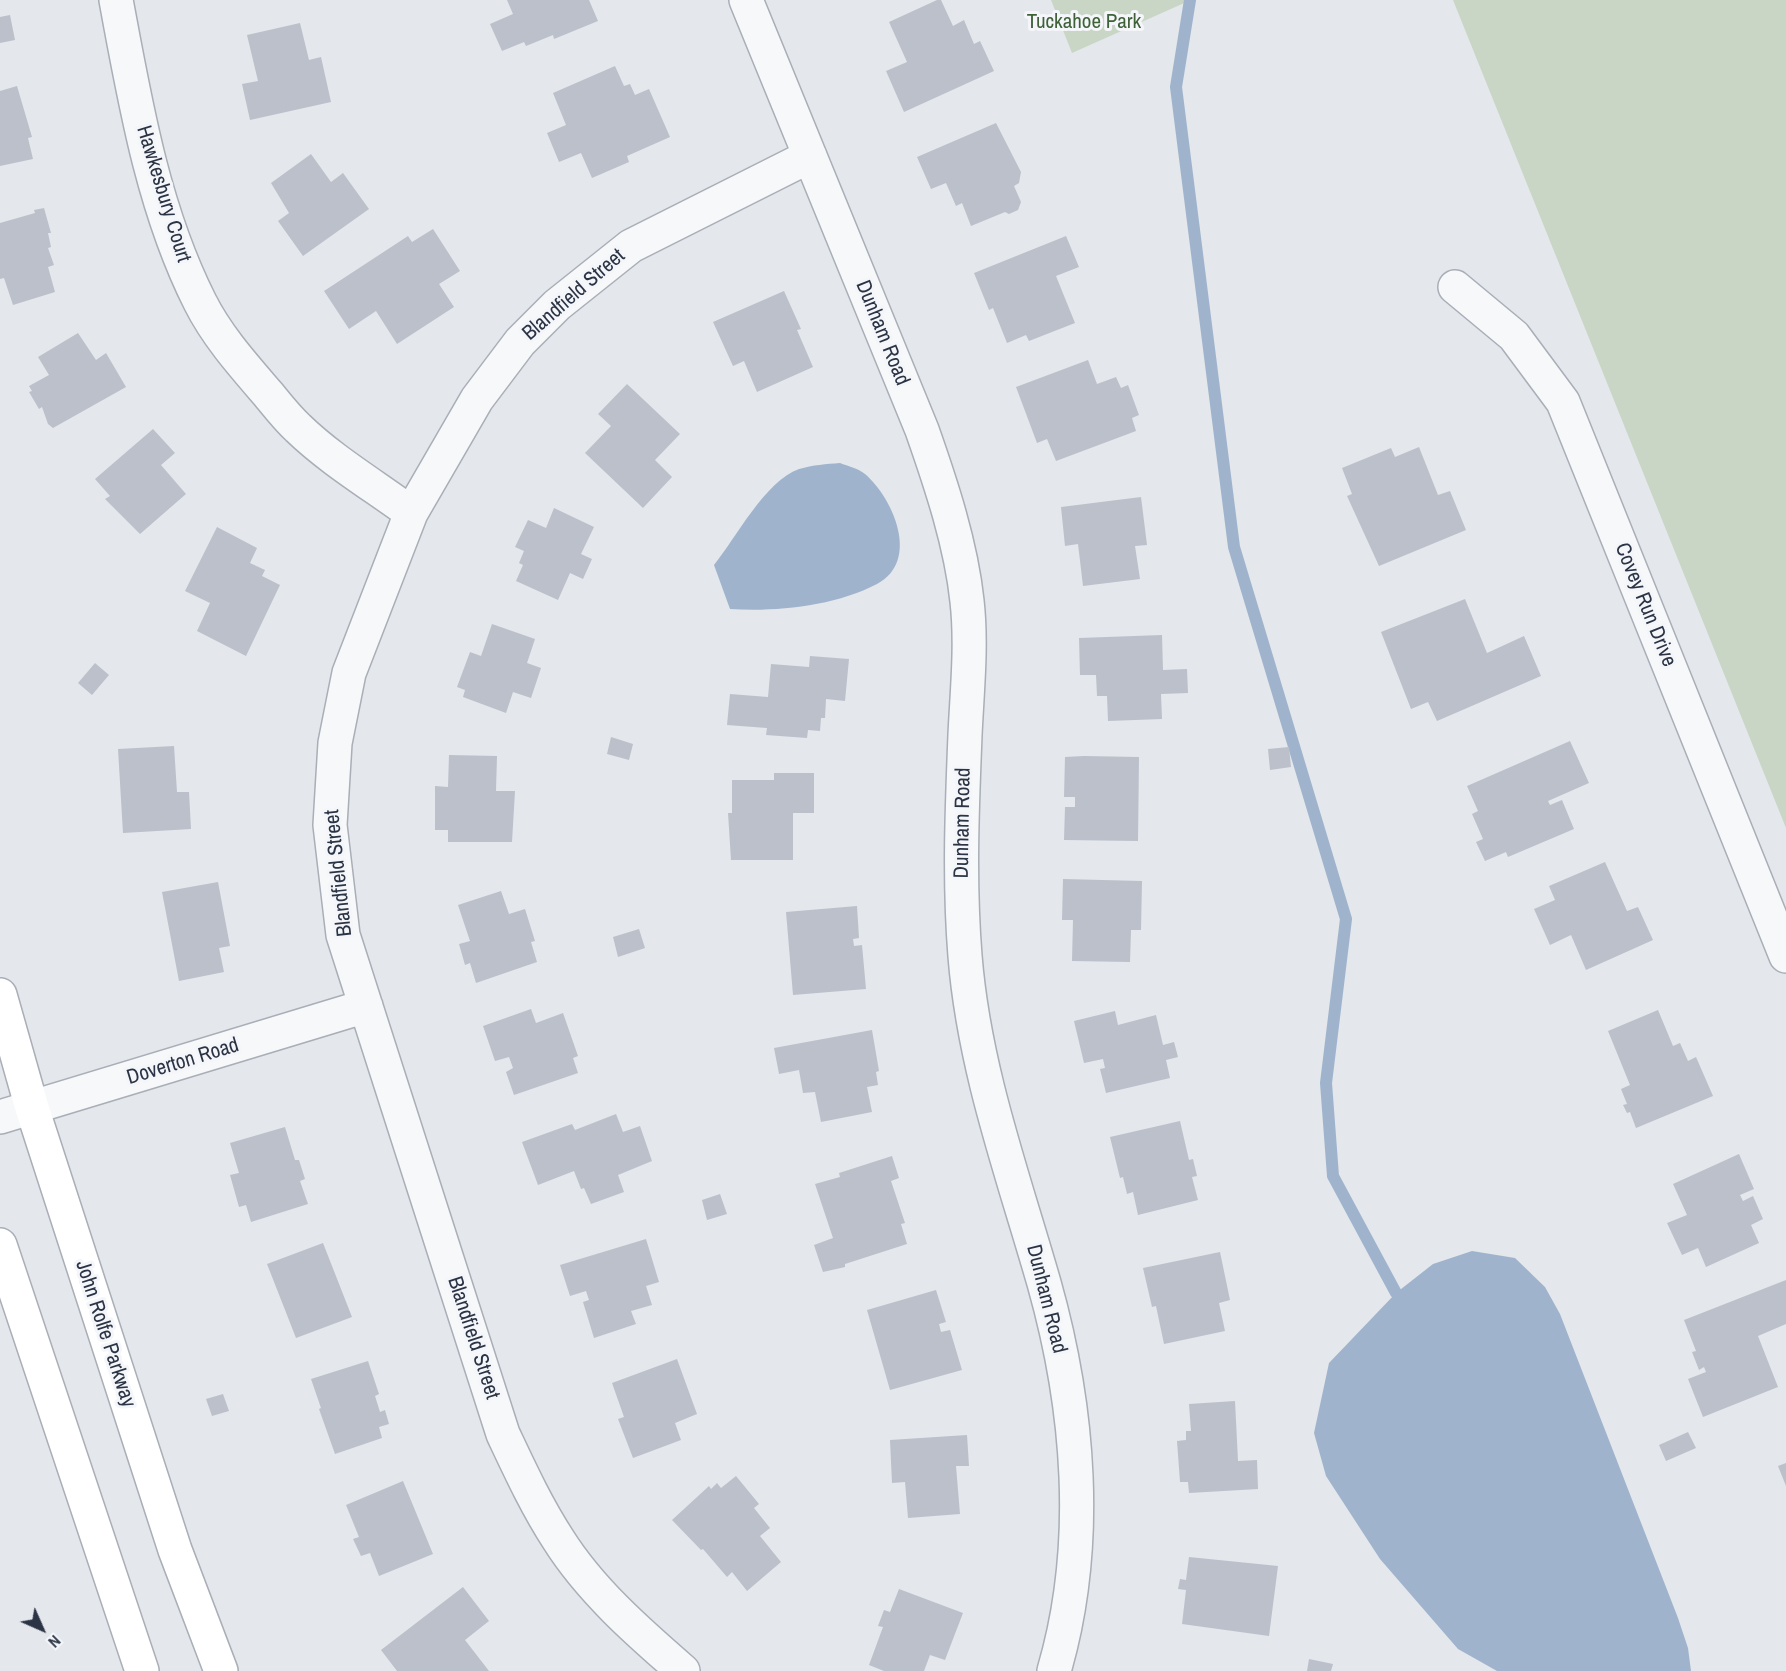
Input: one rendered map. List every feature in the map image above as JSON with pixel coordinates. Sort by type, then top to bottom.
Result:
[{"type":"main road","name":"John Rolfe Parkway","points":[[0,994],[32,1108],[175,1550],[221,1671]]},
{"type":"main road","points":[[0,1245],[142,1671]]},
{"type":"street","name":"Hawkesbury Court","points":[[116,0],[129,70],[156,186],[175,247],[201,304],[235,356],[297,427],[328,454],[411,513]]},
{"type":"street","name":"Dunham Road","points":[[746,0],[922,430],[945,494],[968,602],[968,683],[961,844],[965,957],[974,1020],[993,1116],[1045,1285],[1067,1382],[1077,1473],[1078,1507],[1068,1607],[1054,1671]]},
{"type":"street","name":"Blandfield Street","points":[[683,1671],[637,1631],[580,1570],[531,1495],[503,1434],[343,935],[330,825],[335,743],[349,673],[411,513],[477,399],[520,342],[557,305],[631,246],[810,156]]},
{"type":"street","name":"Covey Run Drive","points":[[1455,286],[1514,336],[1563,402],[1786,956]]},
{"type":"street","name":"Doverton Road","points":[[0,1117],[366,1006]]},
{"type":"green space","name":"Tuckahoe Park","points":[[1051,0],[1191,0],[1072,53]]},
{"type":"green space","points":[[1453,0],[1786,0],[1786,828]]},
{"type":"water","points":[[840,463],[865,474],[885,498],[893,513],[900,545],[898,560],[890,574],[877,584],[843,598],[786,608],[730,609],[714,565],[752,511],[774,485],[786,475],[799,469]]},
{"type":"water","points":[[1472,1251],[1515,1258],[1545,1287],[1560,1314],[1678,1618],[1688,1648],[1691,1671],[1497,1671],[1458,1649],[1380,1559],[1326,1476],[1314,1433],[1329,1363],[1396,1293],[1433,1264]]},
{"type":"building","points":[[507,0],[589,0],[598,21],[554,39],[553,35],[526,46],[524,42],[502,51],[490,24],[513,14]]},
{"type":"building","points":[[941,0],[953,26],[964,20],[974,44],[980,41],[994,71],[904,112],[886,71],[907,62],[889,22]]},
{"type":"building","points":[[10,15],[15,40],[0,43],[0,17]]},
{"type":"building","points":[[300,23],[309,60],[321,57],[331,102],[250,120],[242,84],[258,81],[247,35]]},
{"type":"building","points":[[615,66],[624,86],[630,84],[635,95],[649,89],[670,137],[627,156],[629,162],[592,178],[581,153],[559,162],[547,133],[566,125],[553,93]]},
{"type":"building","points":[[17,86],[32,137],[28,138],[33,159],[0,166],[0,91]]},
{"type":"building","points":[[996,123],[1021,172],[1019,183],[1014,186],[1021,202],[1018,210],[1009,214],[1005,212],[971,226],[962,203],[956,206],[946,183],[931,189],[917,157]]},
{"type":"building","points":[[311,154],[331,182],[343,173],[369,209],[303,256],[278,221],[289,213],[271,183]]},
{"type":"building","points":[[44,208],[51,233],[48,233],[51,247],[48,248],[54,265],[48,267],[55,292],[13,305],[4,278],[0,279],[0,223],[35,213],[34,210]]},
{"type":"building","points":[[433,229],[460,271],[439,284],[454,307],[397,344],[376,311],[349,329],[324,291],[408,236],[412,242]]},
{"type":"building","points":[[1066,236],[1079,267],[1056,276],[1075,323],[1029,341],[1026,335],[1007,343],[993,308],[989,310],[974,273]]},
{"type":"building","points":[[784,291],[801,329],[797,330],[813,367],[757,392],[744,361],[733,366],[713,322]]},
{"type":"building","points":[[78,333],[96,360],[106,353],[126,387],[53,428],[48,424],[42,407],[39,409],[29,392],[32,391],[29,386],[49,375],[38,357]]},
{"type":"building","points":[[1088,360],[1097,384],[1116,377],[1121,388],[1128,385],[1139,415],[1132,418],[1136,431],[1056,461],[1047,439],[1037,443],[1016,387]]},
{"type":"building","points":[[627,384],[680,434],[655,460],[672,477],[643,508],[585,453],[611,426],[598,414]]},
{"type":"building","points":[[153,429],[175,453],[161,465],[186,494],[140,534],[105,499],[110,496],[95,479]]},
{"type":"building","points":[[1419,447],[1438,495],[1450,491],[1466,530],[1379,566],[1347,496],[1352,494],[1342,468],[1391,448],[1395,457]]},
{"type":"building","points":[[1141,497],[1147,545],[1135,546],[1140,579],[1083,586],[1078,544],[1065,546],[1061,507]]},
{"type":"building","points":[[554,508],[594,527],[581,554],[592,559],[583,579],[570,573],[558,600],[516,581],[523,565],[519,563],[524,551],[515,547],[528,520],[546,528]]},
{"type":"building","points":[[217,527],[257,548],[250,563],[265,570],[262,576],[280,585],[246,656],[197,631],[210,603],[185,591]]},
{"type":"building","points":[[1465,599],[1487,653],[1524,636],[1541,676],[1437,721],[1428,702],[1411,709],[1381,632]]},
{"type":"building","points":[[492,624],[535,639],[527,663],[541,668],[531,698],[513,692],[506,713],[463,697],[465,690],[457,687],[470,652],[481,656]]},
{"type":"building","points":[[1162,635],[1163,670],[1187,669],[1188,693],[1161,694],[1162,719],[1108,721],[1107,696],[1097,696],[1096,675],[1080,675],[1079,638]]},
{"type":"building","points":[[810,656],[849,659],[845,701],[826,699],[825,718],[821,718],[820,731],[808,730],[807,738],[766,735],[767,728],[727,725],[730,694],[768,697],[771,664],[809,667]]},
{"type":"building","points":[[95,663],[109,675],[92,695],[78,683]]},
{"type":"building","points":[[611,737],[633,744],[629,760],[607,754]]},
{"type":"building","points":[[1570,741],[1589,783],[1548,801],[1550,805],[1562,800],[1574,829],[1508,857],[1506,852],[1485,861],[1476,842],[1483,839],[1472,814],[1478,811],[1467,786]]},
{"type":"building","points":[[174,746],[177,792],[189,792],[191,829],[123,833],[118,749]]},
{"type":"building","points":[[1289,747],[1291,767],[1270,770],[1268,749]]},
{"type":"building","points":[[449,755],[497,756],[496,791],[515,791],[512,842],[448,842],[448,830],[435,830],[435,786],[448,787]]},
{"type":"building","points":[[1065,757],[1139,757],[1138,841],[1064,840],[1065,807],[1075,807],[1075,797],[1064,797]]},
{"type":"building","points":[[774,773],[814,773],[814,813],[793,813],[793,860],[731,860],[728,813],[732,813],[732,780],[774,780]]},
{"type":"building","points":[[1605,862],[1627,911],[1638,907],[1653,940],[1586,970],[1571,935],[1550,945],[1534,909],[1555,900],[1549,886]]},
{"type":"building","points":[[1063,879],[1142,881],[1141,930],[1131,930],[1130,962],[1072,961],[1073,920],[1062,920]]},
{"type":"building","points":[[218,882],[230,946],[219,948],[224,972],[179,981],[162,892]]},
{"type":"building","points":[[501,891],[509,914],[525,909],[535,941],[531,942],[537,962],[476,983],[470,963],[465,965],[459,944],[470,941],[458,905]]},
{"type":"building","points":[[857,906],[859,938],[853,939],[854,946],[862,945],[866,989],[793,995],[786,912]]},
{"type":"building","points":[[639,929],[645,948],[618,957],[613,937]]},
{"type":"building","points":[[531,1009],[536,1023],[563,1013],[578,1056],[573,1058],[578,1073],[514,1095],[506,1072],[513,1068],[509,1057],[495,1061],[483,1026]]},
{"type":"building","points":[[1658,1010],[1673,1046],[1680,1043],[1688,1061],[1696,1057],[1713,1096],[1636,1128],[1630,1112],[1627,1113],[1623,1105],[1627,1104],[1621,1089],[1630,1085],[1608,1031]]},
{"type":"building","points":[[1115,1011],[1118,1025],[1156,1015],[1163,1045],[1174,1042],[1178,1057],[1166,1060],[1170,1078],[1106,1093],[1100,1069],[1105,1068],[1103,1059],[1084,1063],[1074,1021]]},
{"type":"building","points":[[872,1030],[879,1071],[876,1072],[878,1085],[867,1087],[872,1112],[821,1122],[815,1092],[803,1093],[799,1070],[779,1074],[774,1048]]},
{"type":"building","points":[[616,1114],[623,1132],[640,1126],[652,1161],[618,1175],[624,1192],[591,1204],[584,1188],[581,1189],[574,1171],[538,1185],[522,1142],[572,1124],[575,1130]]},
{"type":"building","points":[[1180,1121],[1189,1160],[1193,1159],[1197,1176],[1192,1177],[1198,1200],[1138,1215],[1133,1192],[1127,1194],[1123,1177],[1120,1178],[1110,1137]]},
{"type":"building","points":[[285,1127],[295,1160],[299,1160],[305,1179],[300,1181],[308,1204],[251,1222],[246,1205],[239,1207],[230,1175],[239,1173],[230,1143]]},
{"type":"building","points":[[1739,1154],[1754,1189],[1740,1195],[1743,1201],[1753,1196],[1763,1219],[1751,1225],[1759,1243],[1706,1267],[1698,1248],[1682,1255],[1667,1223],[1687,1215],[1673,1184]]},
{"type":"building","points":[[892,1156],[899,1178],[891,1181],[905,1223],[901,1224],[907,1244],[845,1264],[845,1267],[823,1272],[814,1245],[833,1238],[815,1184],[840,1177],[839,1173]]},
{"type":"building","points":[[720,1194],[727,1214],[707,1220],[702,1200]]},
{"type":"building","points":[[646,1239],[659,1282],[646,1286],[652,1305],[631,1311],[636,1324],[594,1338],[583,1302],[589,1300],[586,1291],[570,1296],[560,1265]]},
{"type":"building","points":[[323,1243],[352,1317],[296,1338],[267,1264]]},
{"type":"building","points":[[1220,1252],[1230,1300],[1219,1303],[1225,1331],[1164,1344],[1156,1306],[1152,1307],[1143,1268]]},
{"type":"building","points":[[1786,1280],[1786,1324],[1758,1336],[1778,1387],[1703,1417],[1688,1379],[1706,1372],[1704,1367],[1699,1370],[1692,1352],[1696,1351],[1684,1320]]},
{"type":"building","points":[[936,1290],[946,1322],[939,1324],[941,1332],[950,1330],[962,1370],[890,1390],[867,1310]]},
{"type":"building","points":[[677,1359],[697,1414],[675,1423],[681,1440],[633,1458],[618,1419],[624,1417],[612,1383]]},
{"type":"building","points":[[368,1361],[379,1394],[375,1396],[380,1412],[385,1410],[389,1424],[379,1427],[382,1438],[335,1454],[311,1379]]},
{"type":"building","points":[[223,1394],[229,1411],[212,1416],[206,1399]]},
{"type":"building","points":[[1235,1401],[1238,1461],[1257,1460],[1258,1489],[1189,1493],[1188,1482],[1180,1482],[1177,1441],[1186,1440],[1186,1431],[1191,1431],[1189,1404]]},
{"type":"building","points":[[1688,1432],[1696,1448],[1666,1461],[1659,1445]]},
{"type":"building","points":[[967,1435],[969,1466],[956,1466],[960,1514],[908,1518],[905,1482],[892,1483],[890,1440]]},
{"type":"building","points":[[1786,1463],[1786,1486],[1778,1466]]},
{"type":"building","points":[[736,1476],[759,1504],[754,1508],[770,1528],[760,1536],[781,1562],[747,1591],[732,1572],[727,1577],[703,1549],[701,1550],[672,1520],[709,1486],[711,1489],[717,1483],[721,1488]]},
{"type":"building","points":[[403,1481],[433,1554],[379,1576],[370,1553],[361,1556],[353,1539],[359,1537],[346,1505]]},
{"type":"building","points":[[1189,1557],[1278,1566],[1269,1636],[1182,1624],[1186,1590],[1178,1589],[1180,1579],[1186,1580]]},
{"type":"building","points":[[463,1587],[489,1621],[465,1640],[489,1671],[397,1671],[381,1650]]},
{"type":"building","points":[[899,1589],[963,1613],[945,1660],[930,1655],[924,1671],[884,1671],[869,1665],[883,1627],[878,1626],[884,1610],[890,1612]]},
{"type":"building","points":[[1309,1659],[1333,1664],[1331,1671],[1307,1671]]},
{"type":"waterway","points":[[1190,0],[1176,87],[1234,547],[1346,919],[1326,1083],[1333,1176],[1396,1293]]}]
